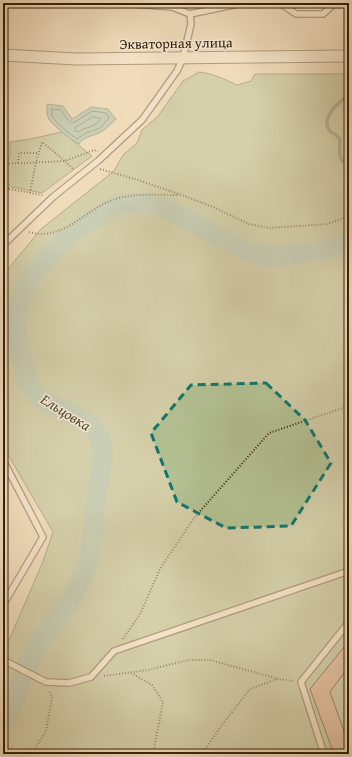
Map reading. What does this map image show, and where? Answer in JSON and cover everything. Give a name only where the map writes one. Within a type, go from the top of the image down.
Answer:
[{"type":"street","name":"Экваторная улица","points":[[3,55],[76,59],[349,56]]},
{"type":"lane","points":[[3,4],[20,3]]},
{"type":"lane","points":[[119,3],[172,7],[190,14],[243,3]]},
{"type":"lane","points":[[280,3],[296,14],[323,14],[335,3]]},
{"type":"lane","points":[[4,242],[53,197],[98,161],[142,120],[177,71],[183,58],[191,24],[190,14]]},
{"type":"lane","points":[[3,460],[43,537],[3,606]]},
{"type":"lane","points":[[4,661],[46,682],[69,683],[91,678],[114,651],[349,571]]},
{"type":"lane","points":[[324,754],[301,682],[349,622]]},
{"type":"path","points":[[30,193],[38,153],[42,142],[80,176]]},
{"type":"path","points":[[3,164],[65,161],[94,150],[107,152]]},
{"type":"path","points":[[18,163],[20,153],[38,153]]},
{"type":"path","points":[[95,168],[135,179],[182,195],[213,207],[249,224],[269,228],[327,224],[349,216]]},
{"type":"path","points":[[3,184],[10,189]]},
{"type":"path","points":[[3,190],[10,189],[53,197]]},
{"type":"path","points":[[29,232],[42,234],[58,231],[105,203],[115,199],[134,195],[182,195]]},
{"type":"path","points":[[114,651],[140,614],[160,569],[194,518],[269,433],[349,405]]},
{"type":"path","points":[[91,678],[148,670],[188,660],[210,660],[279,679],[301,682]]},
{"type":"path","points":[[130,672],[152,685],[163,702],[153,754]]},
{"type":"path","points":[[202,754],[219,729],[250,690],[279,679]]},
{"type":"path","points":[[32,754],[46,731],[52,697],[46,682]]},
{"type":"highlighted area","points":[[266,383],[305,420],[331,463],[291,526],[226,528],[177,502],[151,433],[191,385]]},
{"type":"green space","points":[[199,72],[214,75],[237,85],[251,81],[255,74],[349,74],[349,754],[3,754],[3,647],[9,640],[42,564],[53,532],[3,446],[3,275],[41,229],[114,171],[123,155],[137,143],[142,130],[158,116],[183,81]]},
{"type":"green space","points":[[62,132],[92,156],[42,193],[12,187],[3,181],[3,160],[10,158],[10,142]]},
{"type":"water","points":[[47,104],[63,106],[72,119],[91,107],[108,109],[116,119],[103,131],[87,138],[79,144],[53,124],[47,114]]},
{"type":"building","points":[[349,641],[349,666],[330,692],[349,745],[349,754],[334,754],[310,689]]},
{"type":"waterway","points":[[346,97],[331,112],[328,117],[327,126],[330,131],[340,139],[341,158],[349,165]]},
{"type":"waterway","points":[[349,182],[349,187]]},
{"type":"waterway","name":"Ельцовка","points":[[3,721],[15,698],[23,674],[42,638],[68,605],[79,585],[88,562],[93,536],[94,512],[103,457],[101,438],[91,425],[69,412],[45,402],[33,391],[26,376],[17,339],[18,308],[24,290],[34,272],[63,241],[90,221],[118,204],[150,202],[175,213],[246,251],[268,257],[326,250],[349,242]]}]
